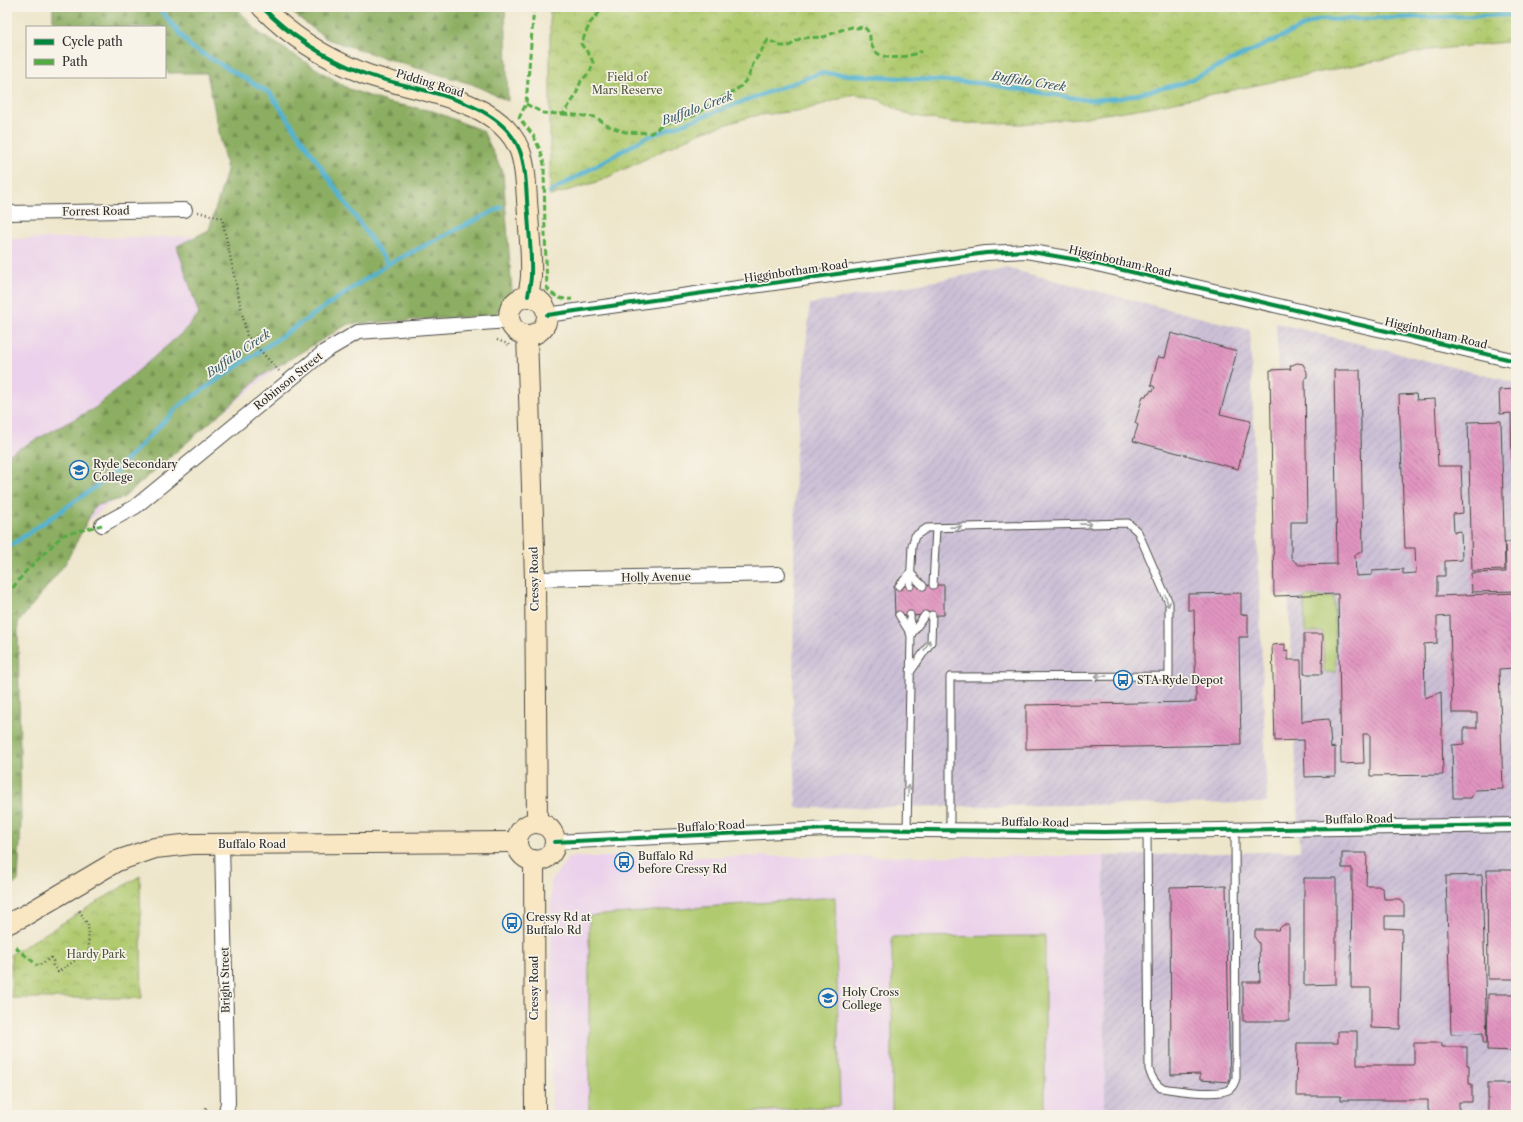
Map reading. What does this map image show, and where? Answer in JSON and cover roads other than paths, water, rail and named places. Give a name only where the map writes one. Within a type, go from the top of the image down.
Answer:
[{"type":"street","name":"Pidding Road","points":[[262,7],[299,40],[330,58],[364,73],[454,98],[484,112],[497,120],[512,137],[520,150],[522,159],[526,185],[531,275],[528,296]]},
{"type":"street","name":"Forrest Road","points":[[7,213],[185,210]]},
{"type":"street","name":"Higginbotham Road","points":[[547,315],[986,253],[1026,251],[1084,261],[1516,361]]},
{"type":"street","points":[[528,296],[534,297],[544,304],[547,315],[544,327],[539,331],[527,335],[518,332],[511,325],[508,314],[510,307],[515,301],[521,297],[528,296]]},
{"type":"street","name":"Robinson Street","points":[[102,525],[135,507],[324,352],[358,332],[509,321]]},
{"type":"street","name":"Cressy Road","points":[[527,335],[535,579],[537,823]]},
{"type":"street","name":"Holly Avenue","points":[[535,579],[778,574]]},
{"type":"street","points":[[537,823],[542,824],[551,831],[554,842],[550,853],[546,858],[540,860],[534,860],[524,856],[518,847],[517,842],[520,830],[525,826],[537,823]]},
{"type":"street","name":"Buffalo Road","points":[[554,842],[827,829],[1148,832],[1516,826]]},
{"type":"street","name":"Buffalo Road","points":[[7,924],[24,916],[118,861],[155,848],[192,844],[517,842]]},
{"type":"street","name":"Bright Street","points":[[222,844],[228,1103],[225,1115]]},
{"type":"street","name":"Cressy Road","points":[[534,860],[535,1115]]},
{"type":"lane","points":[[910,586],[912,546],[915,536],[928,528],[1128,523],[1138,532],[1169,603],[1169,676],[950,677],[950,830]]},
{"type":"lane","points":[[933,585],[936,528]]},
{"type":"lane","points":[[910,573],[923,586]]},
{"type":"lane","points":[[899,586],[910,573]]},
{"type":"lane","points":[[899,615],[911,635]]},
{"type":"lane","points":[[908,830],[910,615]]},
{"type":"lane","points":[[910,672],[931,642],[928,615],[911,635]]},
{"type":"lane","points":[[1148,832],[1149,1068],[1151,1076],[1155,1083],[1161,1088],[1215,1093],[1230,1089],[1236,1078],[1235,830]]},
{"type":"waterway","points":[[158,7],[191,47],[270,93],[388,264]]},
{"type":"waterway","name":"Buffalo Creek","points":[[550,192],[645,138],[820,73],[979,83],[1087,100],[1122,98],[1184,83],[1317,20],[1516,15]]},
{"type":"waterway","name":"Buffalo Creek","points":[[7,548],[110,477],[179,406],[388,264],[502,207]]},
{"type":"place","name":"Ryde Secondary College","points":[[79,470]]},
{"type":"place","name":"STA Ryde Depot","points":[[1123,680]]},
{"type":"place","name":"Buffalo Rd before Cressy Rd","points":[[624,862]]},
{"type":"place","name":"Cressy Rd at Buffalo Rd","points":[[512,923]]},
{"type":"place","name":"Holy Cross College","points":[[828,998]]},
{"type":"park label","name":"Field of Mars Reserve","points":[[627,83]]},
{"type":"park label","name":"Hardy Park","points":[[96,954]]}]
